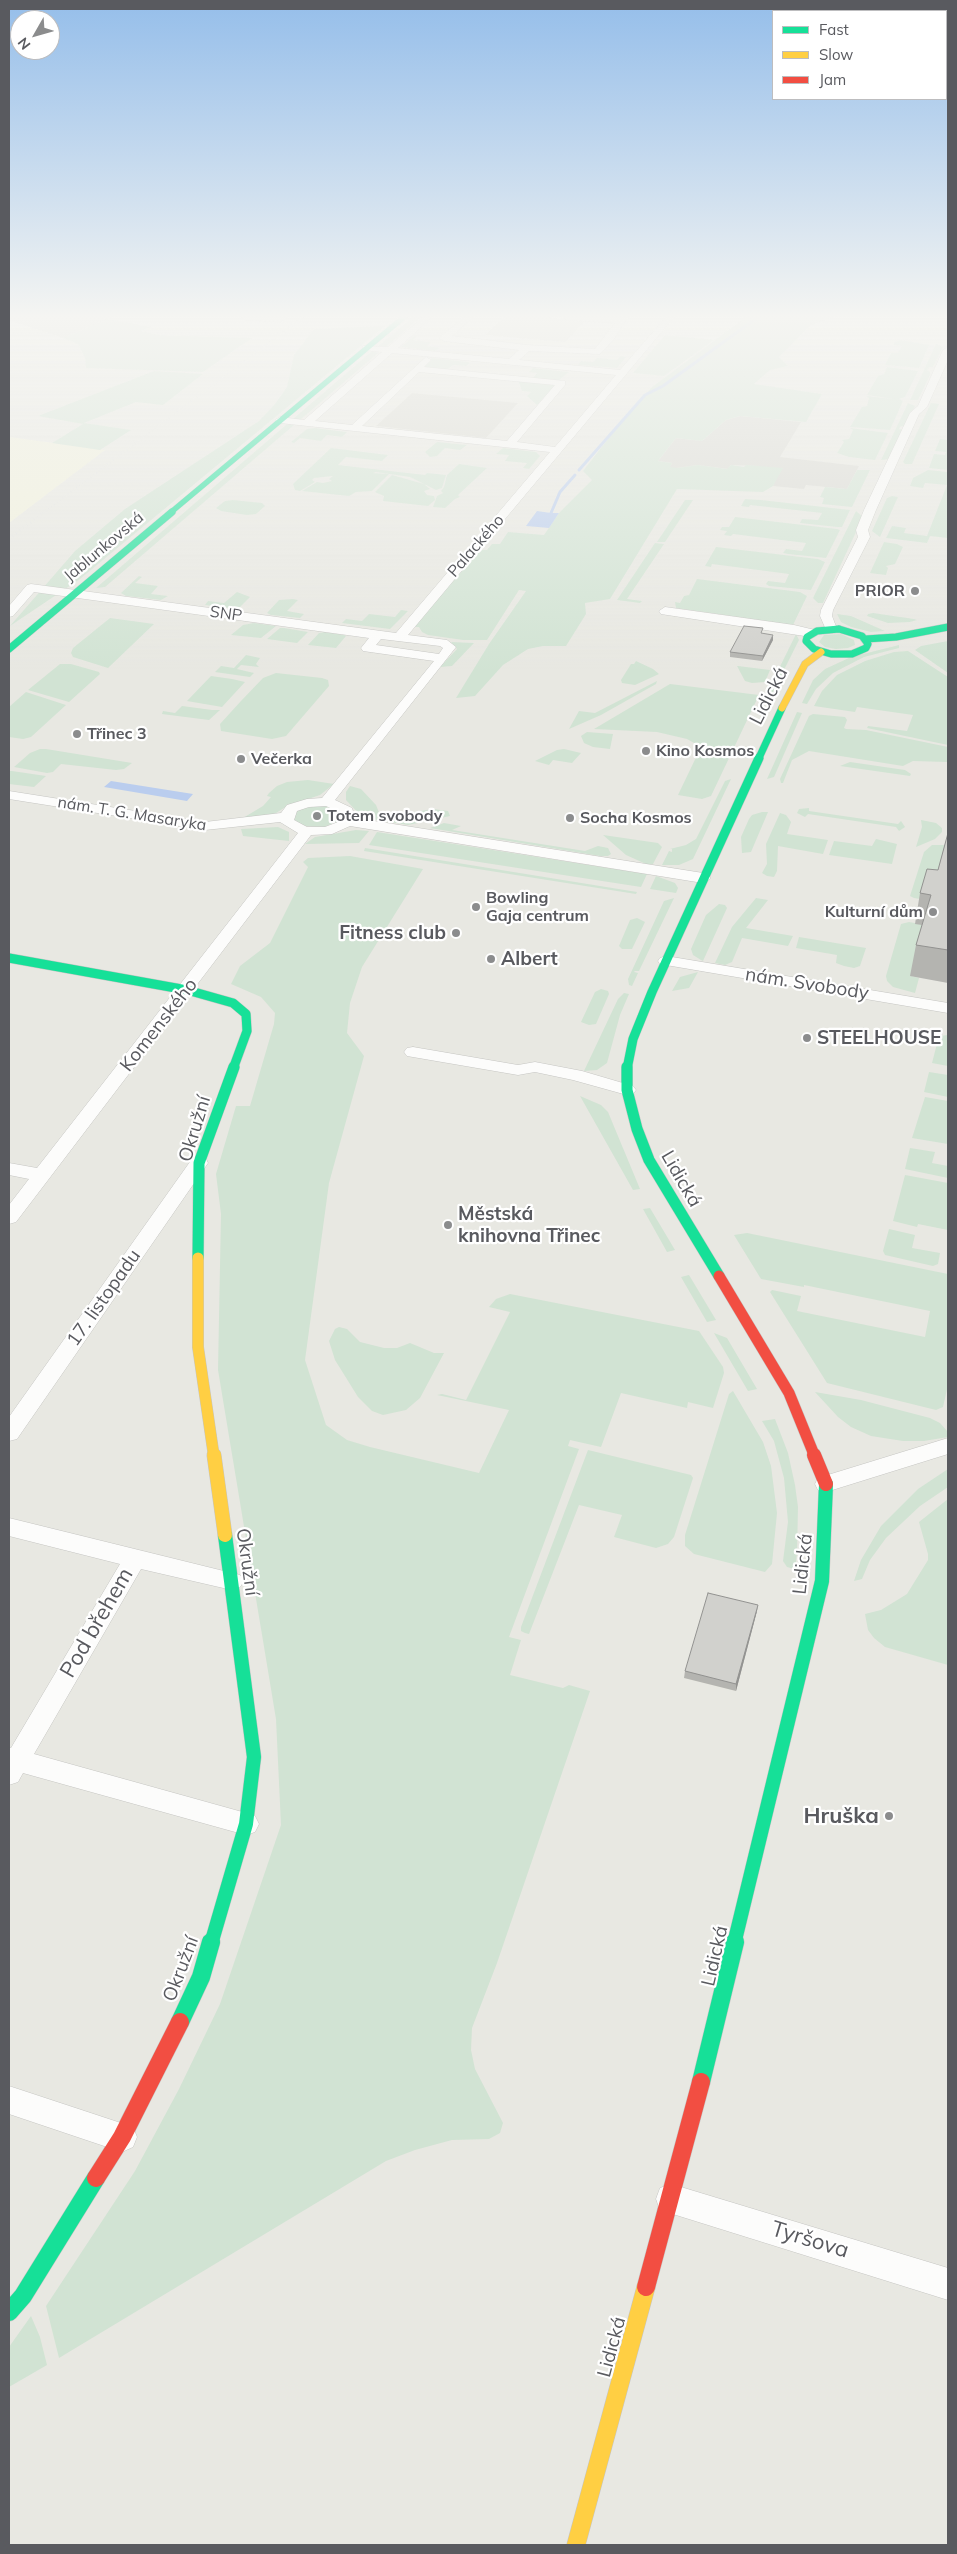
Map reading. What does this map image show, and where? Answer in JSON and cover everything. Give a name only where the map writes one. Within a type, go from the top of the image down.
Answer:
[{"type":"street","name":"Jablunkovská","points":[[9,649],[261,436]]},
{"type":"street","points":[[429,436],[558,450]]},
{"type":"street","points":[[509,445],[517,436]]},
{"type":"street","name":"Palackého","points":[[399,638],[569,436]]},
{"type":"street","points":[[831,629],[826,616],[827,610],[864,537],[862,530],[904,436]]},
{"type":"street","name":"SNP","points":[[9,614],[31,588],[443,643],[450,648],[443,658]]},
{"type":"street","points":[[665,611],[794,629],[811,634],[831,629],[848,631],[866,639],[896,637],[948,627]]},
{"type":"street","points":[[811,634],[807,637],[808,645],[821,652],[842,654],[860,651],[868,644],[866,639]]},
{"type":"street","points":[[378,635],[367,648],[443,658]]},
{"type":"street","name":"Lidická","points":[[576,2545],[707,2062],[822,1581],[826,1484],[789,1393],[649,1160],[637,1129],[627,1090],[627,1068],[633,1039],[666,961],[796,678],[805,664],[821,652]]},
{"type":"street","points":[[326,802],[443,658]]},
{"type":"street","name":"nám. T. G. Masaryka","points":[[9,795],[205,826],[286,817]]},
{"type":"street","points":[[326,802],[342,807],[347,811],[347,820],[343,825],[327,831],[307,831],[292,826],[286,817],[288,812],[299,805],[326,802]]},
{"type":"street","points":[[347,820],[703,878]]},
{"type":"street","name":"Komenského","points":[[9,1218],[187,990],[295,844],[307,831]]},
{"type":"street","name":"Okružní","points":[[9,958],[187,990],[233,1003],[246,1014],[247,1031],[199,1163],[198,1347],[232,1582],[254,1757],[246,1824],[200,1977],[163,2058],[122,2137],[23,2296],[9,2312]]},
{"type":"street","name":"nám. Svobody","points":[[666,961],[948,1008]]},
{"type":"street","points":[[413,1052],[518,1070],[530,1077],[570,1088],[627,1090]]},
{"type":"street","name":"17. listopadu","points":[[9,1433],[199,1163]]},
{"type":"street","points":[[9,1168],[42,1175]]},
{"type":"street","points":[[826,1484],[948,1446]]},
{"type":"street","points":[[9,1527],[135,1558]]},
{"type":"street","name":"Pod břehem","points":[[12,1764],[135,1558],[232,1582]]},
{"type":"street","points":[[12,1764],[246,1824]]},
{"type":"street","points":[[9,2100],[122,2137]]},
{"type":"street","name":"Tyršova","points":[[671,2199],[948,2284]]},
{"type":"shaded area","points":[[63,436],[121,436],[100,450],[52,443]]},
{"type":"shaded area","points":[[236,436],[252,436],[80,579],[10,626],[75,551],[125,509]]},
{"type":"shaded area","points":[[273,436],[281,436],[105,587],[96,588]]},
{"type":"shaded area","points":[[298,436],[326,436],[321,441],[300,438],[294,443],[291,442]]},
{"type":"shaded area","points":[[469,436],[488,436],[486,438]]},
{"type":"shaded area","points":[[610,436],[708,436],[702,441],[676,438],[658,461],[672,463],[670,467],[698,465],[727,469],[731,465],[744,467],[746,465],[783,468],[773,486],[763,492],[677,489],[610,599],[585,603],[586,614],[566,646],[543,646],[528,649],[503,665],[475,696],[456,698],[489,644],[526,591],[519,590],[487,640],[463,640],[428,635],[422,632],[419,627],[415,627],[479,550],[487,550],[492,544],[500,544],[508,532],[544,535],[559,513],[592,480],[583,471]]},
{"type":"shaded area","points":[[708,436],[792,436],[780,457],[859,466],[847,489],[806,485],[804,489],[773,486],[775,481],[759,466],[731,465],[728,469],[698,465],[669,468],[672,463],[658,461],[676,438],[702,441]]},
{"type":"shaded area","points":[[850,436],[886,436],[875,460],[849,457],[837,453],[844,442],[842,440],[849,439]]},
{"type":"shaded area","points":[[892,436],[901,436],[889,459],[881,460]]},
{"type":"shaded area","points":[[915,436],[925,436],[912,464],[905,464],[903,462]]},
{"type":"shaded area","points":[[9,437],[105,450],[9,523]]},
{"type":"shaded area","points":[[940,439],[948,440],[948,470],[929,468],[934,454],[945,455],[946,452],[935,451]]},
{"type":"shaded area","points":[[437,442],[467,445],[460,450],[445,448],[437,456],[430,457],[425,452]]},
{"type":"shaded area","points":[[331,448],[388,455],[382,461],[346,457],[338,465],[425,475],[427,473],[446,475],[442,488],[436,490],[410,477],[376,472],[373,473],[389,474],[372,491],[356,492],[349,496],[302,491],[317,482],[332,481],[329,479],[333,476],[314,478],[312,480],[315,482],[300,491],[295,490],[293,484]]},
{"type":"shaded area","points":[[503,448],[536,452],[540,456],[529,469],[523,468],[527,463],[505,461],[509,455],[496,454]]},
{"type":"shaded area","points":[[459,464],[487,468],[458,495],[460,497],[445,508],[433,507],[437,496],[443,493],[441,491],[447,475]]},
{"type":"shaded area","points":[[857,470],[870,470],[852,507],[822,504],[824,498],[820,497],[825,487],[847,489]]},
{"type":"shaded area","points":[[928,470],[948,472],[948,538],[930,536],[927,543],[886,538],[892,526],[906,528],[904,533],[927,536],[947,485],[925,483],[923,488],[910,486],[913,478]]},
{"type":"shaded area","points":[[392,475],[424,484],[430,489],[424,491],[427,495],[434,496],[435,500],[428,506],[383,501],[384,496],[375,492]]},
{"type":"shaded area","points":[[892,496],[898,497],[880,537],[872,531],[887,498]]},
{"type":"shaded area","points":[[745,499],[850,510],[842,527],[837,527],[800,523],[802,519],[818,520],[822,513],[750,505],[749,507],[741,506]]},
{"type":"shaded area","points":[[685,500],[693,500],[665,542],[657,542]]},
{"type":"shaded area","points":[[225,501],[262,503],[265,506],[256,514],[247,515],[221,511],[216,508]]},
{"type":"shaded area","points":[[856,511],[863,517],[823,603],[818,603],[813,598]]},
{"type":"shaded area","points":[[735,517],[840,530],[826,558],[788,554],[783,553],[786,549],[802,551],[806,543],[733,534],[731,536],[724,535],[727,531],[720,530],[722,527],[729,527]]},
{"type":"shaded area","points":[[884,542],[903,547],[895,564],[886,566],[888,568],[886,575],[870,573]]},
{"type":"shaded area","points":[[655,543],[664,544],[627,599],[642,601],[640,603],[617,600]]},
{"type":"shaded area","points":[[716,547],[818,559],[825,562],[811,590],[769,586],[766,584],[768,581],[785,583],[789,574],[712,564],[711,567],[705,566]]},
{"type":"shaded area","points":[[139,576],[142,577],[135,583],[158,586],[151,594],[168,596],[161,600],[126,596],[121,593]]},
{"type":"shaded area","points":[[697,579],[800,592],[807,596],[793,625],[676,608],[675,602],[680,603],[684,596],[689,595]]},
{"type":"shaded area","points":[[237,592],[250,597],[238,609],[205,605],[208,601],[224,603]]},
{"type":"shaded area","points":[[279,600],[298,600],[287,611],[304,614],[300,618],[267,613]]},
{"type":"shaded area","points":[[401,610],[408,611],[390,629],[342,623],[346,619],[362,621],[369,614],[395,617]]},
{"type":"shaded area","points":[[873,613],[917,620],[888,623],[867,616]]},
{"type":"shaded area","points":[[837,614],[851,616],[885,631],[871,632],[851,627],[841,622]]},
{"type":"shaded area","points":[[110,618],[154,624],[108,668],[73,657],[71,653],[73,648]]},
{"type":"shaded area","points":[[254,623],[276,626],[261,638],[231,635],[243,625]]},
{"type":"shaded area","points":[[280,628],[308,632],[297,643],[267,639]]},
{"type":"shaded area","points":[[325,632],[346,636],[336,648],[308,645],[319,633]]},
{"type":"shaded area","points":[[796,634],[799,640],[771,696],[766,695]]},
{"type":"shaded area","points":[[841,634],[854,640],[855,645],[836,649],[825,647],[819,642],[824,635]]},
{"type":"shaded area","points":[[948,641],[948,673],[915,650],[921,646]]},
{"type":"shaded area","points":[[451,642],[474,643],[452,666],[440,667],[457,649]]},
{"type":"shaded area","points":[[899,645],[899,648],[864,657],[833,673],[816,689],[807,704],[802,703],[813,680],[825,669],[851,657]]},
{"type":"shaded area","points":[[908,651],[948,677],[948,745],[867,728],[868,726],[907,731],[913,715],[857,707],[855,712],[814,706],[822,691],[837,675],[865,661],[894,652]]},
{"type":"shaded area","points":[[246,655],[260,658],[256,664],[259,667],[241,665],[237,669],[254,673],[250,677],[215,672],[221,666],[234,668]]},
{"type":"shaded area","points":[[636,661],[659,674],[635,685],[622,683],[621,680],[631,664],[634,664]]},
{"type":"shaded area","points":[[60,664],[71,664],[99,672],[100,674],[69,702],[28,690]]},
{"type":"shaded area","points":[[737,666],[770,670],[765,682],[752,683],[745,681]]},
{"type":"shaded area","points":[[276,673],[322,678],[328,680],[329,686],[286,736],[272,739],[221,731],[220,724],[241,701],[263,678]]},
{"type":"shaded area","points":[[211,676],[245,682],[222,707],[187,701]]},
{"type":"shaded area","points":[[657,681],[656,684],[601,715],[569,729],[579,711],[595,713]]},
{"type":"shaded area","points":[[670,684],[759,695],[711,796],[702,799],[678,795],[701,747],[687,739],[657,732],[594,729]]},
{"type":"shaded area","points":[[26,692],[66,705],[31,737],[23,739],[9,737],[9,707]]},
{"type":"shaded area","points":[[182,706],[220,710],[209,720],[162,714],[163,711],[175,713]]},
{"type":"shaded area","points":[[797,712],[802,713],[774,777],[767,779]]},
{"type":"shaded area","points":[[813,714],[845,717],[847,720],[844,728],[846,729],[866,730],[948,747],[947,762],[913,761],[903,766],[809,751],[792,760],[783,783],[781,783],[780,779],[809,716]]},
{"type":"shaded area","points":[[587,732],[613,734],[610,749],[593,747],[584,743],[581,736]]},
{"type":"shaded area","points":[[40,749],[132,763],[124,769],[116,770],[61,764],[53,772],[47,773],[14,767],[30,753]]},
{"type":"shaded area","points":[[564,749],[581,753],[572,763],[553,760],[549,765],[535,761],[557,750]]},
{"type":"shaded area","points":[[850,762],[905,770],[911,774],[910,776],[840,766]]},
{"type":"shaded area","points":[[10,771],[46,776],[34,787],[9,784]]},
{"type":"shaded area","points":[[731,779],[693,859],[679,865],[662,865],[669,851],[672,852],[672,849],[670,849],[686,845],[696,839],[725,781]]},
{"type":"shaded area","points":[[308,780],[334,784],[320,795],[287,806],[273,815],[243,818],[263,806],[271,797],[267,796],[269,793],[277,786],[287,782]]},
{"type":"shaded area","points":[[350,786],[361,789],[376,805],[380,815],[377,820],[360,815],[346,800],[346,792]]},
{"type":"shaded area","points":[[322,805],[340,812],[341,819],[325,827],[302,826],[294,820],[296,812],[300,809]]},
{"type":"shaded area","points":[[809,808],[809,811],[898,824],[901,821],[905,827],[899,831],[896,827],[808,814],[805,817],[797,813],[799,809]]},
{"type":"shaded area","points":[[433,809],[448,811],[450,816],[408,825],[385,821],[396,815]]},
{"type":"shaded area","points":[[768,812],[751,852],[742,853],[741,837],[749,819],[752,815]]},
{"type":"shaded area","points":[[780,813],[786,815],[791,822],[787,834],[828,840],[823,854],[778,846],[777,871],[774,877],[767,876],[762,873],[767,864],[766,844]]},
{"type":"shaded area","points":[[921,820],[936,823],[942,828],[942,832],[935,839],[916,847],[922,827]]},
{"type":"shaded area","points":[[444,823],[461,826],[452,830],[585,851],[598,846],[608,848],[611,854],[600,856],[430,828]]},
{"type":"shaded area","points":[[278,827],[289,832],[289,841],[243,836],[241,829]]},
{"type":"shaded area","points":[[356,830],[369,831],[359,843],[305,844],[315,837]]},
{"type":"shaded area","points":[[377,832],[647,874],[641,887],[369,845]]},
{"type":"shaded area","points":[[603,835],[658,843],[662,847],[653,864],[646,864],[626,855]]},
{"type":"shaded area","points":[[876,839],[897,844],[892,864],[829,855],[834,841],[872,846]]},
{"type":"shaded area","points":[[932,845],[948,845],[932,901],[910,896],[924,852]]},
{"type":"shaded area","points":[[365,848],[637,892],[636,894],[364,851]]},
{"type":"shaded area","points":[[350,856],[423,869],[362,967],[350,1003],[347,1033],[364,1056],[329,1183],[305,1360],[326,1425],[347,1440],[479,1473],[509,1410],[437,1395],[442,1394],[466,1400],[510,1312],[489,1307],[496,1299],[510,1294],[699,1331],[723,1367],[724,1373],[713,1408],[688,1402],[687,1408],[621,1393],[601,1447],[570,1440],[568,1446],[579,1449],[509,1637],[521,1640],[510,1675],[563,1688],[569,1685],[590,1691],[497,1963],[472,2028],[471,2050],[475,2069],[503,2123],[500,2133],[489,2139],[452,2140],[415,2150],[386,2161],[59,2358],[46,2306],[135,2171],[179,2089],[220,2004],[281,1825],[276,1719],[218,1370],[221,1214],[216,1174],[236,1106],[250,1106],[274,1024],[275,1013],[261,997],[231,984],[240,966],[270,943],[308,867],[303,862],[308,858]]},
{"type":"shaded area","points":[[656,876],[675,883],[678,888],[676,893],[650,889]]},
{"type":"shaded area","points":[[674,898],[639,971],[634,972],[638,973],[632,986],[629,985],[628,979],[664,901]]},
{"type":"shaded area","points":[[756,898],[768,900],[746,928],[793,936],[788,946],[742,938],[732,962],[725,965],[715,963],[732,927]]},
{"type":"shaded area","points":[[719,904],[725,905],[727,908],[703,961],[693,955],[691,949],[706,915]]},
{"type":"shaded area","points":[[637,918],[645,922],[632,949],[622,949],[619,946],[630,920]]},
{"type":"shaded area","points":[[909,922],[925,925],[911,976],[919,978],[915,993],[893,987],[887,981],[886,976],[901,924]]},
{"type":"shaded area","points":[[799,937],[866,948],[860,966],[854,968],[836,963],[837,955],[796,948]]},
{"type":"shaded area","points":[[698,972],[689,988],[672,991],[680,977]]},
{"type":"shaded area","points":[[601,989],[608,991],[609,994],[596,1024],[589,1025],[581,1022],[595,992]]},
{"type":"shaded area","points":[[624,993],[629,994],[620,1015],[607,1063],[597,1070],[584,1071],[618,999]]},
{"type":"shaded area","points":[[948,1035],[948,1066],[932,1063],[939,1036]]},
{"type":"shaded area","points":[[929,1072],[948,1075],[948,1097],[924,1092]]},
{"type":"shaded area","points":[[580,1096],[601,1105],[608,1112],[640,1189],[633,1190]]},
{"type":"shaded area","points":[[925,1097],[948,1101],[948,1144],[912,1138]]},
{"type":"shaded area","points":[[910,1148],[935,1152],[932,1163],[948,1166],[948,1178],[905,1169]]},
{"type":"shaded area","points":[[905,1175],[948,1183],[948,1230],[918,1224],[917,1227],[893,1221]]},
{"type":"shaded area","points":[[650,1208],[675,1250],[667,1252],[643,1209]]},
{"type":"shaded area","points":[[889,1229],[915,1235],[912,1248],[940,1253],[938,1264],[933,1266],[885,1255],[883,1251]]},
{"type":"shaded area","points":[[747,1233],[948,1274],[948,1385],[943,1407],[936,1410],[827,1383],[770,1292],[772,1290],[801,1296],[797,1311],[925,1337],[930,1311],[804,1285],[804,1287],[761,1279],[734,1235]]},
{"type":"shaded area","points":[[689,1275],[716,1320],[707,1322],[681,1277]]},
{"type":"shaded area","points":[[339,1327],[347,1329],[360,1342],[384,1348],[397,1348],[410,1343],[434,1353],[444,1353],[420,1398],[406,1410],[383,1415],[372,1411],[358,1397],[335,1360],[329,1341],[335,1329]]},
{"type":"shaded area","points":[[714,1333],[727,1338],[757,1389],[748,1391]]},
{"type":"shaded area","points":[[733,1391],[763,1442],[771,1466],[777,1513],[772,1564],[765,1572],[694,1554],[685,1546],[685,1535],[729,1394]]},
{"type":"shaded area","points":[[815,1392],[861,1400],[930,1418],[940,1423],[948,1432],[948,1437],[924,1441],[903,1441],[871,1436],[851,1427],[838,1417]]},
{"type":"shaded area","points":[[775,1419],[788,1453],[798,1507],[795,1569],[787,1567],[783,1561],[788,1522],[784,1478],[774,1441],[762,1421]]},
{"type":"shaded area","points":[[588,1450],[691,1475],[693,1478],[674,1537],[668,1544],[656,1548],[614,1537],[622,1515],[579,1505],[529,1634],[525,1633],[521,1631],[521,1627]]},
{"type":"shaded area","points":[[948,1469],[948,1487],[920,1506],[886,1538],[870,1560],[862,1579],[854,1581],[861,1560],[881,1526],[918,1489]]},
{"type":"shaded area","points":[[948,1499],[948,1665],[885,1647],[868,1630],[865,1614],[881,1610],[907,1594],[928,1560],[919,1522]]},
{"type":"shaded area","points":[[31,2316],[40,2337],[47,2365],[9,2387],[9,2347]]},
{"type":"water","points":[[537,511],[559,513],[549,528],[526,526]]},
{"type":"water","points":[[111,781],[193,794],[187,801],[104,787]]},
{"type":"building","points":[[744,626],[763,628],[761,633],[773,635],[763,656],[730,652]]},
{"type":"building","points":[[948,833],[948,950],[916,945],[931,895],[920,893],[927,869],[938,870]]},
{"type":"building","points":[[708,1593],[758,1605],[736,1684],[685,1671]]},
{"type":"waterway","points":[[579,470],[609,436]]},
{"type":"waterway","points":[[551,513],[560,492],[575,475]]},
{"type":"railway","points":[[43,513],[145,436]]},
{"type":"railway","points":[[9,539],[44,512]]},
{"type":"traffic: fast","points":[[9,649],[262,436]]},
{"type":"traffic: fast","points":[[866,639],[896,637],[948,627]]},
{"type":"traffic: fast","points":[[839,629],[862,636],[868,644],[866,648],[852,654],[831,654],[814,649],[806,641],[807,637],[817,631],[839,629]]},
{"type":"traffic: fast","points":[[719,1276],[649,1160],[637,1129],[627,1090],[627,1068],[633,1039],[652,992],[782,708]]},
{"type":"traffic: fast","points":[[9,958],[187,990],[233,1003],[246,1014],[247,1031],[199,1163],[198,1258]]},
{"type":"traffic: fast","points":[[701,2082],[822,1581],[826,1484]]},
{"type":"traffic: fast","points":[[180,2022],[201,1977],[246,1824],[254,1757],[225,1535]]},
{"type":"traffic: fast","points":[[9,2312],[23,2296],[96,2178]]},
{"type":"traffic: slow","points":[[782,708],[805,664],[821,652]]},
{"type":"traffic: slow","points":[[198,1258],[198,1347],[225,1535]]},
{"type":"traffic: slow","points":[[576,2545],[646,2287]]},
{"type":"traffic: jam","points":[[719,1276],[789,1393],[826,1484]]},
{"type":"traffic: jam","points":[[96,2178],[122,2137],[180,2022]]},
{"type":"traffic: jam","points":[[646,2287],[701,2082]]},
{"type":"place","name":"PRIOR","points":[[915,591]]},
{"type":"place","name":"Třinec 3","points":[[77,734]]},
{"type":"place","name":"Kino Kosmos","points":[[646,751]]},
{"type":"place","name":"Večerka","points":[[241,759]]},
{"type":"place","name":"Totem svobody","points":[[317,816]]},
{"type":"place","name":"Socha Kosmos","points":[[570,818]]},
{"type":"place","name":"Bowling Gaja centrum","points":[[476,907]]},
{"type":"place","name":"Kulturní dům","points":[[933,912]]},
{"type":"place","name":"Fitness club","points":[[456,933]]},
{"type":"place","name":"Albert","points":[[491,959]]},
{"type":"place","name":"STEELHOUSE","points":[[807,1038]]},
{"type":"place","name":"Městská knihovna Třinec","points":[[448,1225]]},
{"type":"place","name":"Hruška","points":[[889,1816]]}]
